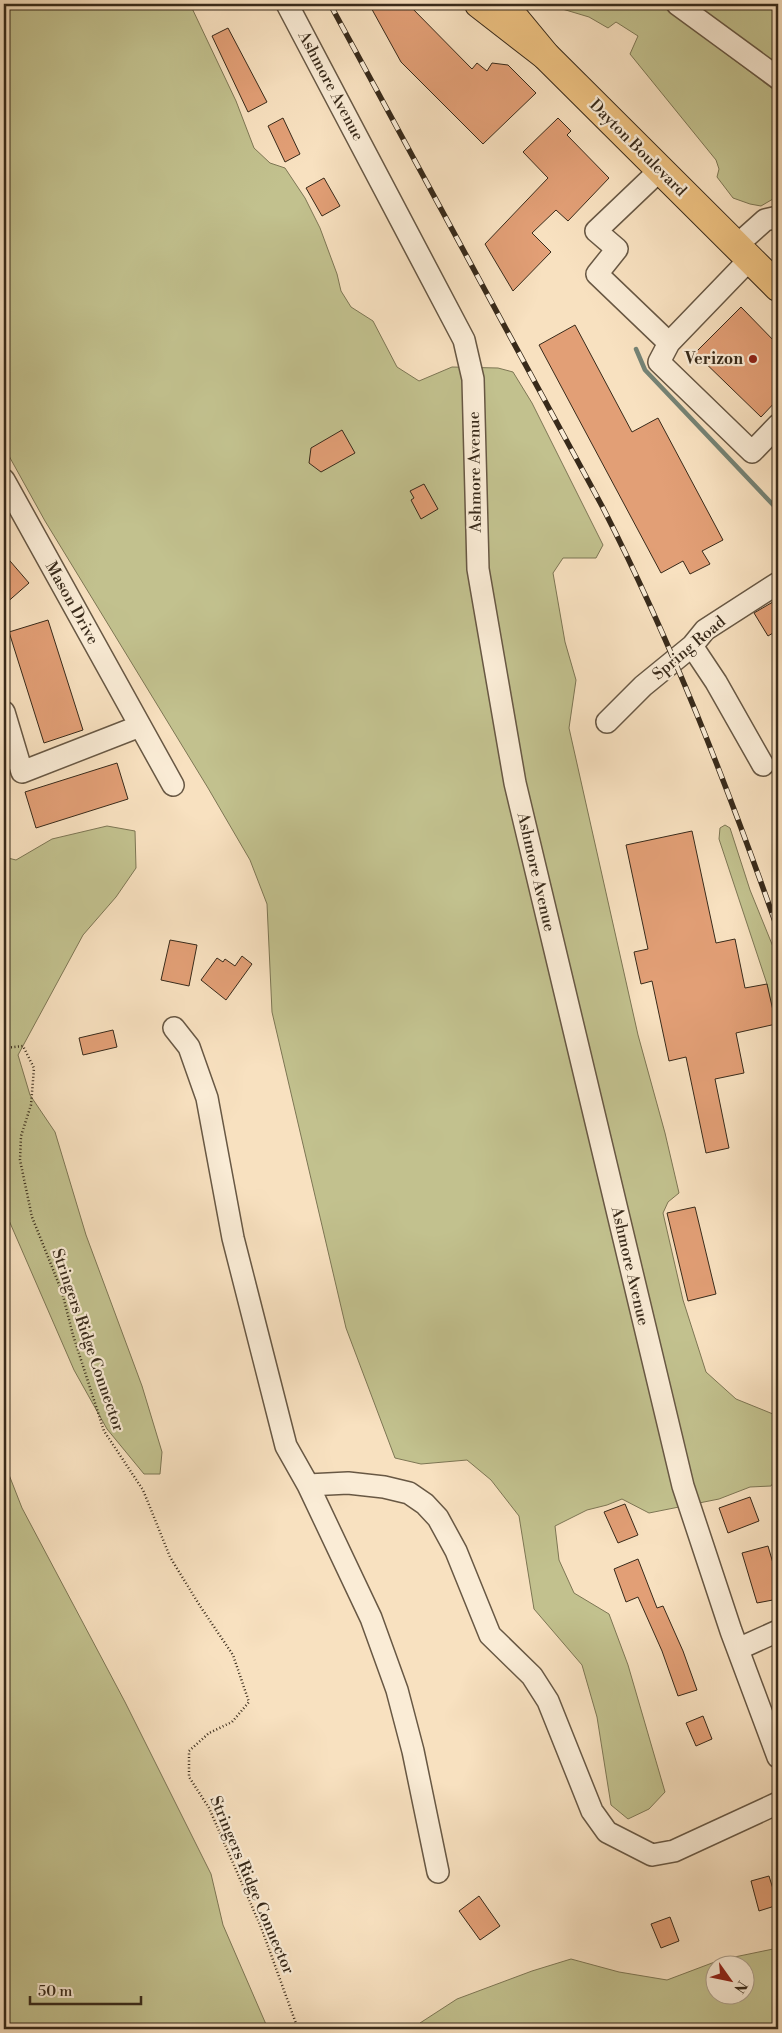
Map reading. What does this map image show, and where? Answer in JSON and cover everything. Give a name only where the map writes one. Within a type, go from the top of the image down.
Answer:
[{"type":"main road","points":[[479,4],[546,56]]},
{"type":"main road","name":"Dayton Boulevard","points":[[503,4],[546,56],[778,287]]},
{"type":"street","name":"Ashmore Avenue","points":[[287,4],[464,340],[473,379],[478,569],[515,782],[683,1486],[738,1649],[778,1757]]},
{"type":"street","points":[[677,4],[778,78]]},
{"type":"street","points":[[660,170],[596,230],[617,249],[597,274],[669,344]]},
{"type":"street","points":[[778,217],[765,220],[743,252],[669,344],[659,362],[752,452],[778,425]]},
{"type":"street","name":"Mason Drive","points":[[4,480],[173,785]]},
{"type":"street","name":"Spring Road","points":[[608,722],[643,686],[692,646],[705,630],[778,583]]},
{"type":"street","points":[[692,646],[716,682],[762,764]]},
{"type":"street","points":[[4,712],[22,772],[140,726]]},
{"type":"street","points":[[174,1028],[189,1047],[207,1098],[233,1238],[286,1446],[308,1485],[371,1618],[397,1690],[413,1751],[438,1872]]},
{"type":"street","points":[[308,1485],[348,1484],[384,1487],[408,1493],[425,1504],[438,1518],[456,1552],[490,1635],[532,1676],[548,1701],[592,1811],[607,1832],[652,1855],[674,1851],[778,1803]]},
{"type":"street","points":[[738,1649],[778,1631]]},
{"type":"path","name":"Stringers Ridge Connector","points":[[4,1048],[23,1046],[34,1068],[31,1105],[21,1136],[20,1160],[32,1217],[62,1292],[73,1335],[104,1432],[144,1490],[170,1557],[200,1606],[233,1654],[249,1702],[232,1722],[209,1733],[189,1751],[189,1777],[209,1808],[261,1927],[298,2029]]},
{"type":"shaded area","points":[[4,4],[190,4],[236,101],[254,148],[270,163],[285,168],[305,198],[320,228],[337,274],[341,291],[351,307],[373,321],[397,367],[419,381],[452,367],[498,368],[513,372],[532,403],[603,545],[596,558],[563,558],[553,573],[565,642],[576,680],[569,728],[638,1035],[665,1133],[679,1193],[668,1202],[663,1213],[683,1300],[706,1372],[736,1399],[773,1414],[778,1413],[778,1474],[771,1486],[750,1487],[719,1499],[649,1513],[622,1499],[587,1510],[555,1526],[559,1560],[574,1593],[609,1614],[628,1665],[665,1792],[649,1809],[628,1819],[611,1805],[597,1717],[582,1665],[534,1609],[519,1516],[491,1480],[467,1460],[421,1464],[395,1458],[346,1328],[272,1012],[267,904],[250,860],[45,521],[4,447]]},
{"type":"shaded area","points":[[553,4],[660,4],[778,93],[778,196],[761,206],[733,198],[717,177],[719,169],[716,160],[630,54],[638,36],[616,22],[608,28],[589,17],[559,8]]},
{"type":"shaded area","points":[[690,4],[778,4],[778,70]]},
{"type":"shaded area","points":[[725,825],[730,828],[750,890],[778,959],[778,1041],[767,984],[719,839],[720,828]]},
{"type":"shaded area","points":[[107,826],[135,831],[136,868],[116,897],[83,935],[18,1055],[30,1095],[55,1132],[86,1235],[142,1386],[162,1452],[160,1474],[144,1474],[107,1429],[74,1370],[4,1209],[4,857],[16,860],[52,839]]},
{"type":"shaded area","points":[[4,1462],[22,1508],[125,1702],[211,1874],[223,1925],[268,2029],[4,2029]]},
{"type":"shaded area","points":[[778,1948],[778,2029],[416,2029],[420,2023],[457,1999],[532,1971],[571,1959],[619,1972],[667,1980],[704,1966],[704,2006],[754,2006],[754,1956],[739,1956]]},
{"type":"building","points":[[369,4],[408,4],[472,69],[477,63],[487,71],[492,63],[508,65],[536,93],[483,144],[401,62]]},
{"type":"building","points":[[228,28],[267,102],[248,112],[212,36]]},
{"type":"building","points":[[283,118],[300,154],[285,162],[268,126]]},
{"type":"building","points":[[558,118],[571,131],[567,135],[609,178],[568,221],[556,210],[532,233],[551,252],[513,291],[485,244],[548,178],[523,152]]},
{"type":"building","points":[[324,178],[340,206],[322,216],[306,188]]},
{"type":"building","name":"Verizon","points":[[741,307],[778,345],[778,399],[761,417],[695,353]]},
{"type":"building","points":[[575,325],[632,432],[658,418],[723,540],[702,551],[710,564],[690,574],[683,561],[661,573],[539,345]]},
{"type":"building","points":[[342,430],[355,453],[321,472],[309,463],[311,448]]},
{"type":"building","points":[[424,484],[438,509],[421,519],[411,500],[414,498],[410,491]]},
{"type":"building","points":[[4,554],[29,583],[4,605]]},
{"type":"building","points":[[778,599],[778,630],[768,636],[754,613]]},
{"type":"building","points":[[48,620],[83,730],[44,743],[9,632]]},
{"type":"building","points":[[117,763],[128,799],[36,828],[25,792]]},
{"type":"building","points":[[692,831],[716,943],[735,939],[745,988],[767,984],[776,1024],[736,1033],[744,1073],[715,1079],[729,1148],[706,1153],[686,1057],[669,1061],[652,981],[641,984],[634,952],[648,949],[626,845]]},
{"type":"building","points":[[170,940],[197,945],[189,986],[161,980]]},
{"type":"building","points":[[242,956],[252,964],[226,1000],[201,980],[217,958],[223,962],[225,959],[235,966]]},
{"type":"building","points":[[113,1030],[117,1047],[83,1055],[79,1038]]},
{"type":"building","points":[[695,1207],[716,1294],[688,1301],[667,1213]]},
{"type":"building","points":[[750,1497],[759,1521],[728,1533],[719,1508]]},
{"type":"building","points":[[625,1504],[638,1535],[618,1543],[604,1512]]},
{"type":"building","points":[[768,1546],[778,1577],[778,1599],[757,1603],[742,1553]]},
{"type":"building","points":[[638,1559],[657,1608],[663,1606],[683,1651],[697,1690],[678,1696],[662,1651],[638,1597],[626,1602],[614,1569]]},
{"type":"building","points":[[703,1716],[712,1739],[696,1746],[686,1723]]},
{"type":"building","points":[[769,1876],[778,1905],[759,1911],[751,1881]]},
{"type":"building","points":[[479,1896],[500,1926],[480,1940],[459,1911]]},
{"type":"building","points":[[670,1917],[679,1941],[661,1948],[651,1924]]},
{"type":"waterway","points":[[636,349],[645,370],[778,510]]},
{"type":"railway","points":[[330,4],[602,506],[628,558],[697,715],[739,822],[778,930]]},
{"type":"place","name":"Verizon","points":[[753,359]]}]
